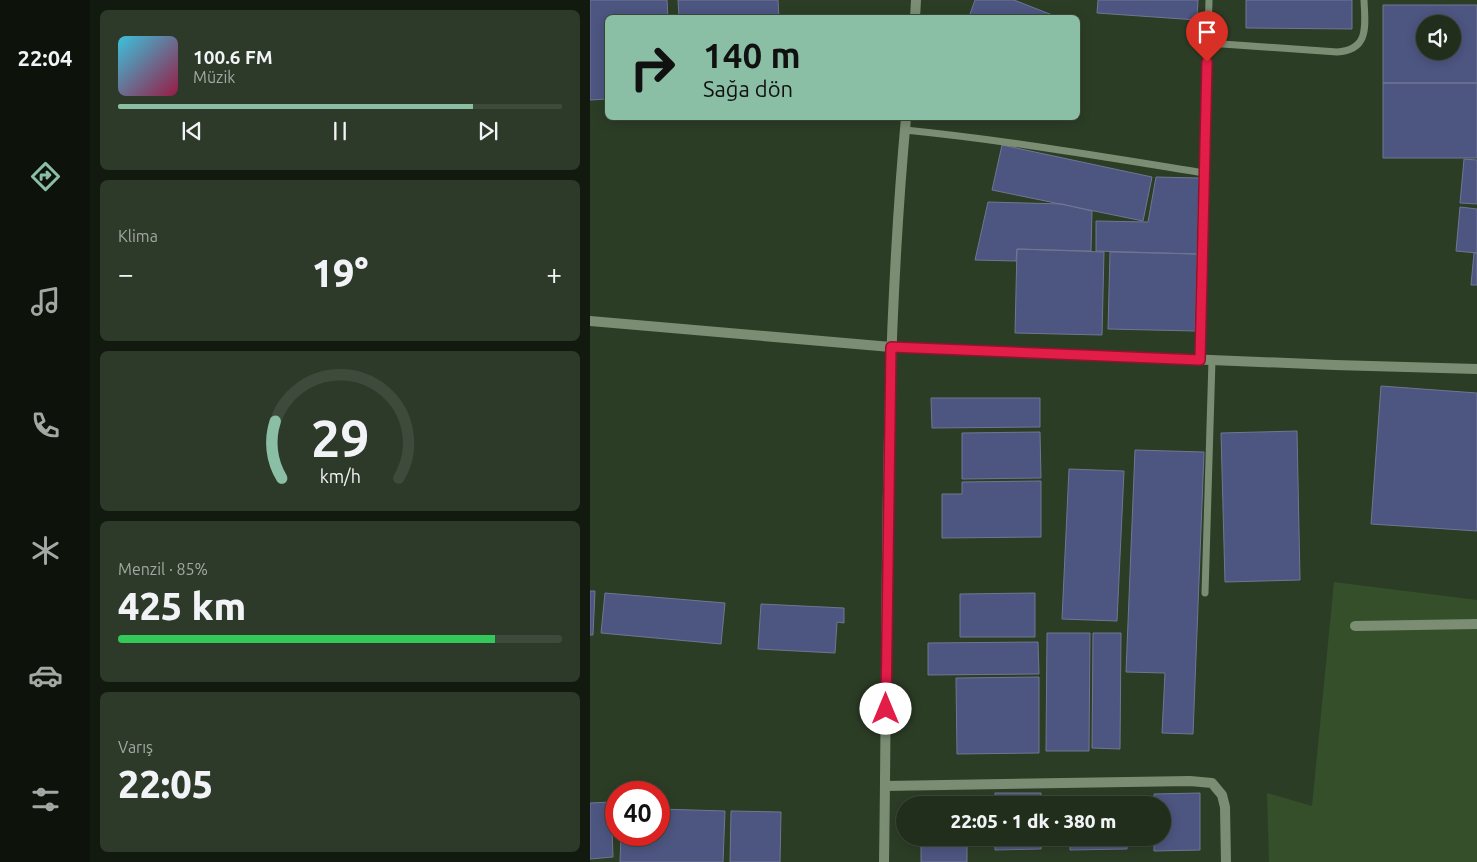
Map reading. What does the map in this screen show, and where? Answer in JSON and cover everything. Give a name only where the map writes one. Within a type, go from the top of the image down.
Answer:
[{"type":"street","points":[[915,15],[916,0]]},
{"type":"street","points":[[884,862],[891,347],[906,120]]},
{"type":"street","points":[[590,321],[891,347],[1477,369]]},
{"type":"street","points":[[1355,626],[1477,624]]},
{"type":"street","points":[[885,786],[1190,781],[1212,783],[1222,795],[1225,807],[1226,862]]},
{"type":"lane","points":[[1200,360],[1209,0]]},
{"type":"lane","points":[[1208,43],[1345,52],[1358,44],[1364,34],[1364,0]]},
{"type":"lane","points":[[905,130],[1051,148],[1205,173]]},
{"type":"lane","points":[[1205,593],[1212,360]]},
{"type":"green space","points":[[1334,582],[1477,600],[1477,862],[1269,862],[1267,793],[1312,806]]},
{"type":"building","points":[[590,0],[667,0],[668,15],[605,15],[605,99],[590,100]]},
{"type":"building","points":[[678,0],[778,0],[779,15],[679,15]]},
{"type":"building","points":[[975,0],[1014,0],[1052,15],[972,15],[970,14]]},
{"type":"building","points":[[1098,0],[1198,0],[1197,20],[1097,13]]},
{"type":"building","points":[[1246,0],[1352,0],[1352,29],[1246,28]]},
{"type":"building","points":[[1383,5],[1477,5],[1477,83],[1383,83]]},
{"type":"building","points":[[1383,83],[1477,83],[1477,158],[1383,158]]},
{"type":"building","points":[[1002,145],[1152,177],[1143,221],[992,190]]},
{"type":"building","points":[[1464,159],[1477,160],[1477,204],[1460,203]]},
{"type":"building","points":[[1156,177],[1199,178],[1197,254],[1096,251],[1096,221],[1148,222]]},
{"type":"building","points":[[988,202],[1062,204],[1092,211],[1091,251],[1017,249],[1016,261],[975,260]]},
{"type":"building","points":[[1460,207],[1477,209],[1477,253],[1456,251]]},
{"type":"building","points":[[1017,249],[1104,252],[1102,335],[1015,333]]},
{"type":"building","points":[[1110,252],[1197,254],[1195,331],[1108,329]]},
{"type":"building","points":[[1474,253],[1477,253],[1477,285],[1471,285]]},
{"type":"building","points":[[1381,386],[1477,393],[1477,531],[1371,524]]},
{"type":"building","points":[[931,398],[1040,398],[1040,427],[932,428]]},
{"type":"building","points":[[1297,431],[1300,580],[1225,582],[1221,433]]},
{"type":"building","points":[[1040,432],[1041,478],[962,479],[962,433]]},
{"type":"building","points":[[1135,450],[1204,452],[1193,734],[1162,733],[1165,673],[1126,672]]},
{"type":"building","points":[[1069,469],[1124,471],[1117,621],[1062,619]]},
{"type":"building","points":[[1041,481],[1041,537],[942,538],[942,494],[962,494],[962,482]]},
{"type":"building","points":[[590,591],[595,591],[593,635],[590,635]]},
{"type":"building","points":[[605,593],[725,603],[721,644],[601,633]]},
{"type":"building","points":[[1035,593],[1035,637],[960,637],[960,594]]},
{"type":"building","points":[[761,604],[844,608],[844,623],[837,622],[835,653],[758,649]]},
{"type":"building","points":[[1047,633],[1090,633],[1089,751],[1046,751]]},
{"type":"building","points":[[1093,633],[1121,633],[1120,749],[1092,748]]},
{"type":"building","points":[[1038,642],[1039,674],[928,675],[928,643]]},
{"type":"building","points":[[1039,677],[1039,753],[957,754],[956,678]]},
{"type":"building","points":[[995,793],[1041,793],[1041,796],[995,796]]},
{"type":"building","points":[[1200,793],[1200,850],[1154,851],[1154,846],[1171,846],[1171,796],[1154,796],[1154,794]]},
{"type":"building","points":[[605,802],[605,846],[613,846],[613,857],[590,859],[590,803]]},
{"type":"building","points":[[670,809],[725,811],[723,862],[620,862],[621,846],[670,846]]},
{"type":"building","points":[[731,811],[781,812],[780,862],[730,862]]},
{"type":"building","points":[[921,846],[967,846],[967,862],[921,862]]},
{"type":"building","points":[[995,846],[1041,846],[1041,849],[995,850]]},
{"type":"building","points":[[1070,846],[1127,846],[1127,849],[1070,850]]},
{"type":"route","points":[[886,709],[891,347],[1200,360],[1207,62]]}]
